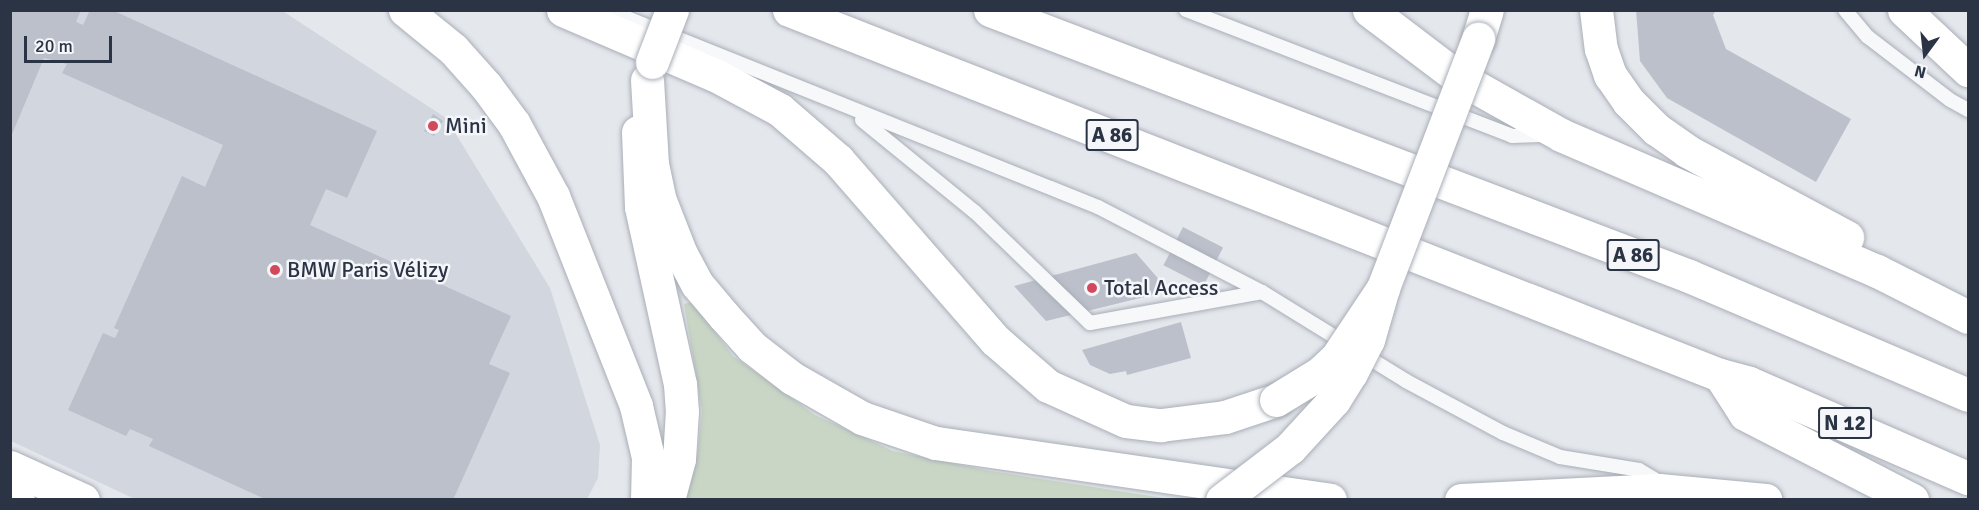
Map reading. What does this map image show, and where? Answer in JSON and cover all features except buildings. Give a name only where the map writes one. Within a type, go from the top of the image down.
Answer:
[{"type":"main road","points":[[405,10],[453,49],[486,86],[513,124],[553,196],[636,406],[648,457],[647,500]]},
{"type":"main road","points":[[563,10],[715,75],[780,110],[838,160],[995,340],[1048,386],[1126,421],[1161,425],[1225,417],[1276,400],[1320,373],[1337,357],[1383,288]]},
{"type":"main road","points":[[668,500],[679,459],[682,411],[638,177],[638,133],[650,71],[672,10]]},
{"type":"main road","name":"A 86","points":[[789,10],[1720,375]]},
{"type":"main road","name":"A 86","points":[[990,10],[1689,276],[1968,395]]},
{"type":"main road","points":[[1369,10],[1456,75],[1561,135],[1877,271],[1968,317]]},
{"type":"main road","points":[[1596,10],[1601,49],[1610,75],[1628,101],[1656,129],[1687,151],[1850,239],[1869,252],[1877,271]]},
{"type":"main road","points":[[1904,10],[1968,70]]},
{"type":"main road","points":[[1222,500],[1290,448],[1334,400],[1368,340],[1383,288],[1482,25]]},
{"type":"main road","points":[[650,71],[648,135],[659,198],[697,284],[752,347],[824,398],[862,418],[936,444],[1330,500]]},
{"type":"main road","points":[[1720,375],[1745,414],[1912,500]]},
{"type":"main road","name":"N 12","points":[[1720,375],[1760,387],[1968,478]]},
{"type":"main road","points":[[10,467],[82,500]]},
{"type":"main road","points":[[1461,500],[1673,491],[1766,500]]},
{"type":"main road","points":[[10,496],[18,500]]},
{"type":"lane","points":[[607,10],[851,111],[1098,207],[1262,292],[1406,381],[1503,433],[1560,457],[1639,470],[1673,491]]},
{"type":"lane","points":[[1185,10],[1512,136],[1561,135]]},
{"type":"lane","points":[[1845,10],[1868,37],[1950,100],[1968,110]]},
{"type":"lane","points":[[851,111],[975,212],[1090,323],[1262,292]]},
{"type":"shaded area","points":[[281,10],[446,118],[550,288],[600,445],[598,478],[587,499],[137,500],[11,441],[11,11]]},
{"type":"green space","points":[[692,302],[733,356],[815,415],[893,451],[990,471],[1164,498],[685,499],[698,452],[702,411],[684,304]]},
{"type":"place","name":"Mini","points":[[433,126]]},
{"type":"place","name":"BMW Paris Vélizy","points":[[275,270]]},
{"type":"place","name":"Total Access","points":[[1092,288]]}]
